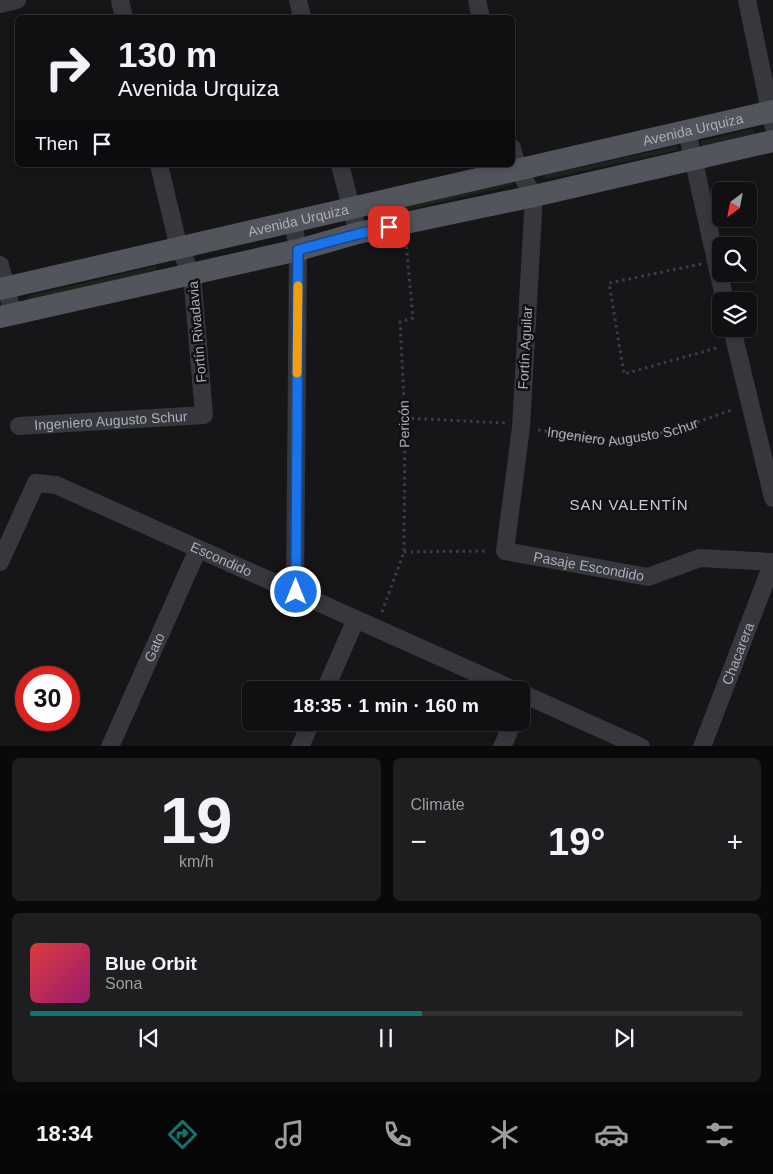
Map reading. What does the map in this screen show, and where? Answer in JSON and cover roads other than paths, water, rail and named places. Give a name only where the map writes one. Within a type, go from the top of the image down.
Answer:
[{"type":"main road","name":"Avenida Urquiza","points":[[3,288],[687,131],[772,116]]},
{"type":"main road","name":"Avenida Urquiza","points":[[6,315],[773,141]]},
{"type":"street","points":[[0,4],[17,0]]},
{"type":"street","points":[[120,0],[123,15]]},
{"type":"street","points":[[298,0],[301,15]]},
{"type":"street","points":[[477,0],[480,15]]},
{"type":"street","points":[[747,0],[772,116]]},
{"type":"street","points":[[687,131],[723,292]]},
{"type":"street","points":[[515,159],[518,170],[534,196]]},
{"type":"street","name":"Fortín Rivadavia","points":[[159,167],[179,248],[192,274],[204,415]]},
{"type":"street","points":[[341,167],[358,234]]},
{"type":"street","name":"Fortín Aguilar","points":[[505,551],[521,427],[534,196]]},
{"type":"street","points":[[293,222],[298,250],[296,592]]},
{"type":"street","points":[[0,265],[6,315]]},
{"type":"street","points":[[733,337],[749,404],[769,465],[773,498]]},
{"type":"street","name":"Ingeniero Augusto Schur","points":[[19,426],[204,415]]},
{"type":"street","name":"Escondido","points":[[0,562],[36,482],[56,485],[376,628],[489,681]]},
{"type":"street","name":"Gato","points":[[110,746],[198,549]]},
{"type":"street","name":"Pasaje Escondido","points":[[505,551],[648,577],[700,558],[773,562]]},
{"type":"street","name":"Chacarera","points":[[702,746],[773,562]]},
{"type":"street","points":[[329,681],[356,619]]},
{"type":"street","name":"Escondido","points":[[530,700],[641,746]]},
{"type":"street","points":[[300,746],[306,731]]},
{"type":"street","points":[[502,746],[509,731]]},
{"type":"district","name":"SAN VALENTÍN","points":[[629,504]]}]
